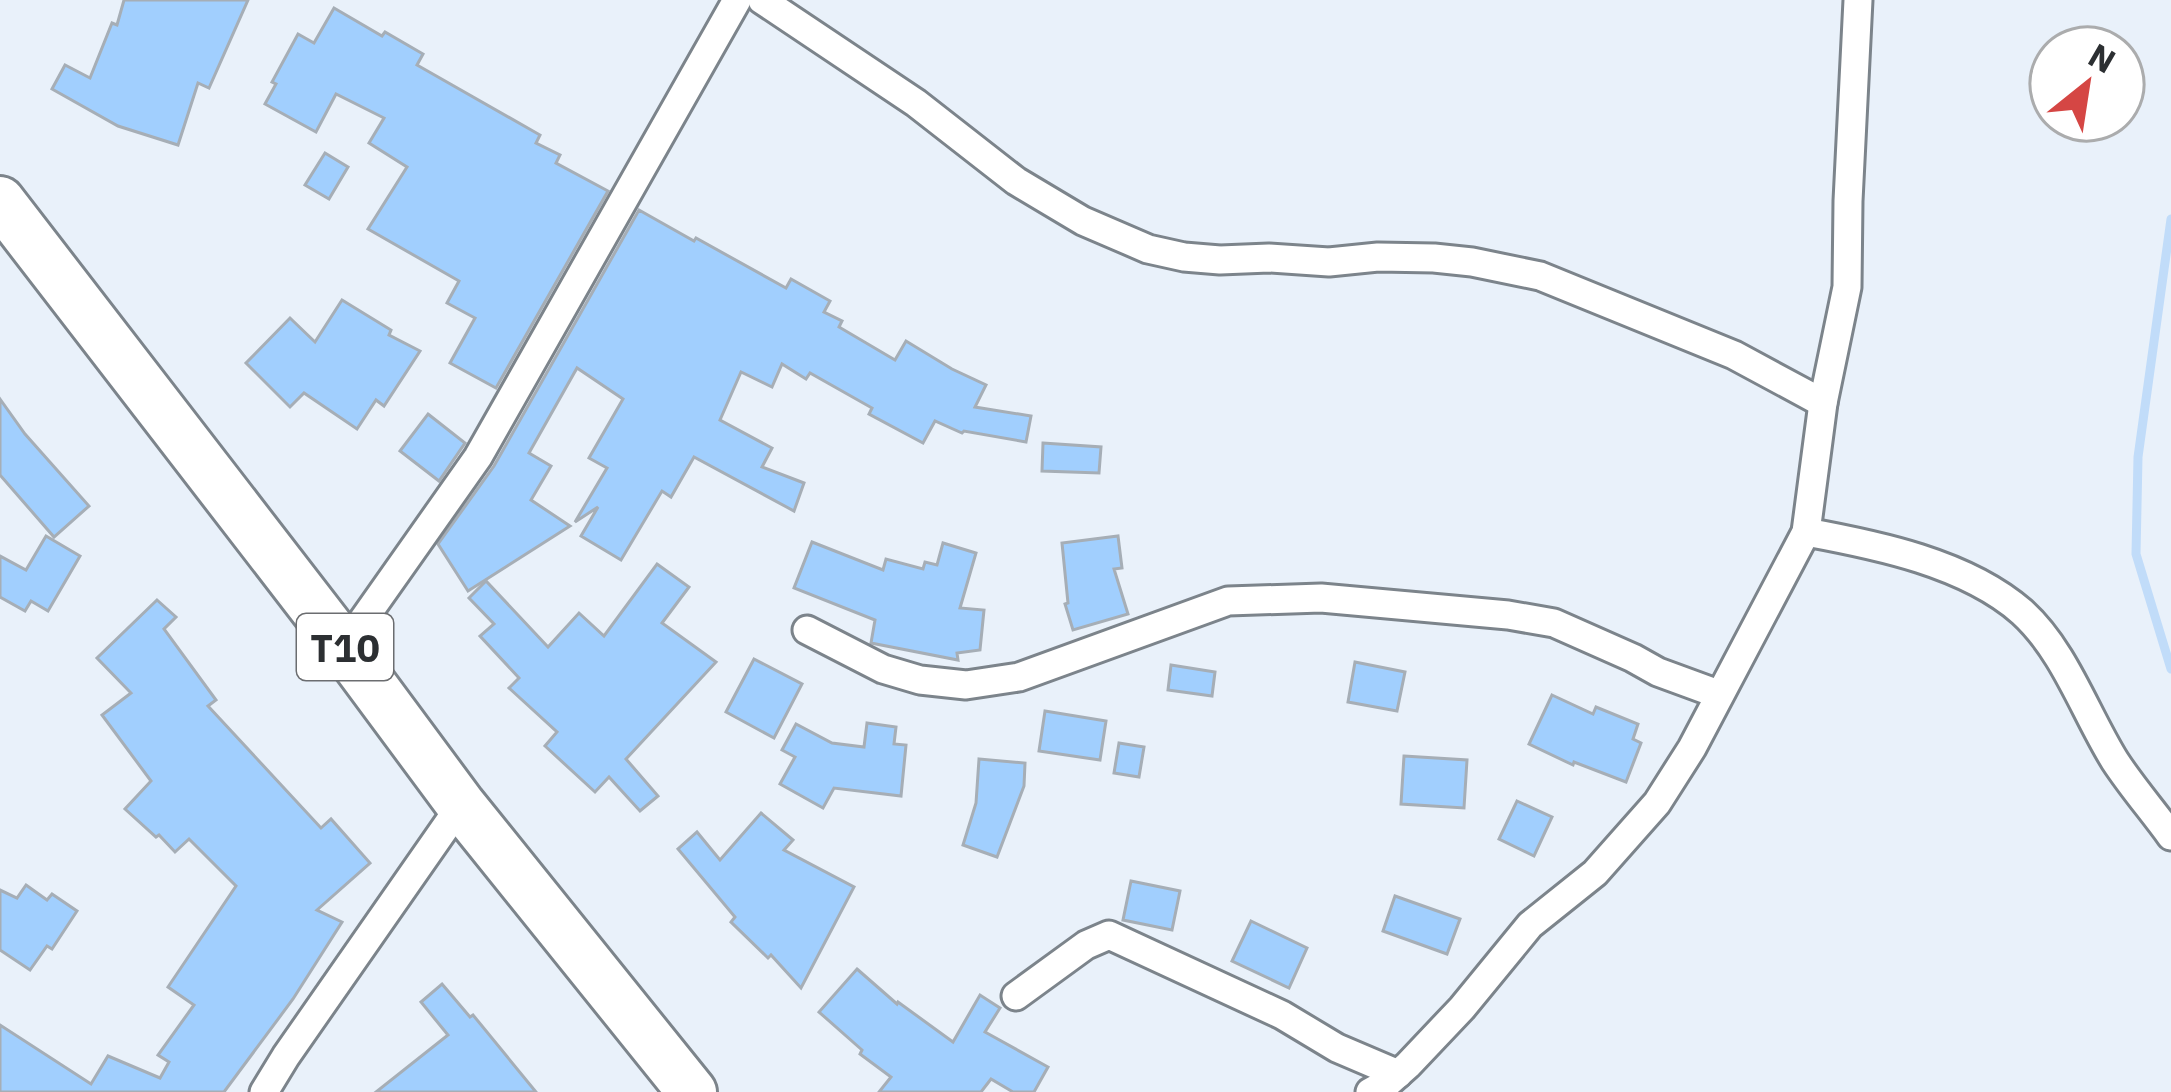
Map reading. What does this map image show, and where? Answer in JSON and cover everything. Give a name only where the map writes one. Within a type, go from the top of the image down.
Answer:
[{"type":"highway","name":"T10","points":[[0,201],[461,805],[692,1092]]},
{"type":"street","points":[[344,646],[478,457],[737,0]]},
{"type":"street","points":[[762,0],[916,103],[1016,181],[1083,221],[1148,249],[1220,260],[1434,258],[1540,276],[1734,355],[1823,403]]},
{"type":"street","points":[[1370,1092],[1398,1074],[1462,1008],[1530,926],[1595,873],[1657,803],[1692,748],[1806,532],[1823,403],[1847,286],[1858,0]]},
{"type":"street","points":[[1806,532],[1860,542],[1958,573],[2024,614],[2074,684],[2117,765],[2171,836]]},
{"type":"street","points":[[807,630],[883,669],[920,680],[966,685],[1019,676],[1228,601],[1321,598],[1554,623],[1658,672],[1718,694]]},
{"type":"street","points":[[264,1092],[461,805]]},
{"type":"street","points":[[1016,996],[1085,945],[1109,935],[1398,1074]]},
{"type":"building","points":[[124,0],[248,0],[209,88],[198,83],[178,145],[118,126],[52,89],[65,65],[90,78]]},
{"type":"building","points":[[334,8],[423,54],[417,65],[540,135],[536,143],[560,155],[556,163],[608,191],[496,388],[450,363],[475,318],[447,303],[459,281],[368,229],[407,167],[369,143],[384,118],[336,94],[316,132],[265,104],[298,34],[314,43]]},
{"type":"building","points":[[325,153],[348,167],[329,199],[305,185]]},
{"type":"building","points":[[639,210],[786,288],[791,279],[830,301],[824,312],[842,321],[839,327],[895,360],[906,341],[986,385],[975,407],[1031,416],[1026,442],[962,433],[935,421],[923,443],[869,414],[872,408],[810,373],[806,379],[782,364],[772,387],[741,372],[720,420],[772,448],[762,467],[804,483],[794,511],[694,457],[671,497],[662,491],[621,560],[581,536],[598,507],[575,522],[607,468],[589,458],[623,399],[577,368],[529,453],[551,466],[531,500],[570,526],[468,591],[438,544],[494,466]]},
{"type":"building","points":[[342,300],[420,351],[384,406],[376,400],[357,429],[304,393],[290,407],[246,363],[290,318],[315,342]]},
{"type":"building","points":[[0,399],[89,506],[54,537],[0,475]]},
{"type":"building","points":[[428,414],[465,443],[439,481],[400,451]]},
{"type":"building","points":[[1043,443],[1101,447],[1099,473],[1042,471]]},
{"type":"building","points":[[46,536],[80,556],[48,611],[31,601],[25,611],[0,597],[0,556],[26,570]]},
{"type":"building","points":[[1118,536],[1122,568],[1114,569],[1128,614],[1073,630],[1065,604],[1062,543]]},
{"type":"building","points":[[812,542],[883,570],[886,559],[923,569],[925,562],[937,565],[943,543],[976,553],[960,608],[984,610],[980,650],[957,653],[958,660],[871,643],[875,620],[794,588]]},
{"type":"building","points":[[657,564],[689,587],[662,623],[716,662],[626,759],[658,796],[640,811],[609,777],[595,792],[545,746],[557,732],[509,688],[519,678],[480,636],[494,624],[469,598],[486,581],[548,647],[579,613],[604,636]]},
{"type":"building","points":[[157,600],[176,617],[164,629],[216,700],[208,706],[321,828],[331,819],[370,863],[317,910],[342,922],[293,999],[224,1092],[0,1092],[0,1025],[91,1084],[108,1056],[160,1078],[169,1062],[158,1055],[194,1005],[168,987],[236,886],[189,839],[175,852],[125,809],[151,781],[102,715],[131,693],[97,658]]},
{"type":"building","points":[[754,659],[802,684],[774,738],[726,712]]},
{"type":"building","points":[[1355,662],[1405,672],[1397,711],[1348,702]]},
{"type":"building","points":[[1171,665],[1215,672],[1212,696],[1168,690]]},
{"type":"building","points":[[1552,695],[1593,714],[1596,707],[1638,724],[1633,739],[1641,743],[1626,782],[1529,744]]},
{"type":"building","points":[[1045,711],[1106,721],[1100,760],[1039,751]]},
{"type":"building","points":[[867,723],[896,727],[894,744],[906,745],[901,796],[834,788],[823,808],[780,784],[795,757],[782,750],[796,724],[832,743],[864,747]]},
{"type":"building","points":[[1119,743],[1144,747],[1139,777],[1114,773]]},
{"type":"building","points":[[1404,756],[1467,760],[1464,808],[1401,804]]},
{"type":"building","points":[[979,759],[1025,763],[1024,786],[997,857],[963,845],[976,803]]},
{"type":"building","points":[[1517,801],[1552,817],[1534,856],[1499,839]]},
{"type":"building","points":[[761,813],[793,840],[784,850],[854,887],[801,988],[731,922],[735,917],[678,849],[697,832],[720,860]]},
{"type":"building","points":[[1131,881],[1180,891],[1172,930],[1123,920]]},
{"type":"building","points":[[26,885],[47,900],[52,894],[77,911],[52,949],[47,946],[30,970],[0,950],[0,890],[17,898]]},
{"type":"building","points":[[1395,896],[1460,919],[1447,954],[1383,931]]},
{"type":"building","points":[[1251,921],[1307,948],[1289,988],[1232,961]]},
{"type":"building","points":[[857,969],[897,1004],[953,1042],[980,995],[1000,1008],[985,1032],[1048,1067],[1034,1092],[1013,1092],[991,1079],[981,1092],[879,1092],[891,1077],[860,1054],[862,1050],[819,1012]]},
{"type":"building","points":[[442,984],[536,1092],[376,1092],[448,1035],[421,1002]]},
{"type":"waterway","points":[[2171,219],[2138,457],[2136,554],[2171,669]]}]
